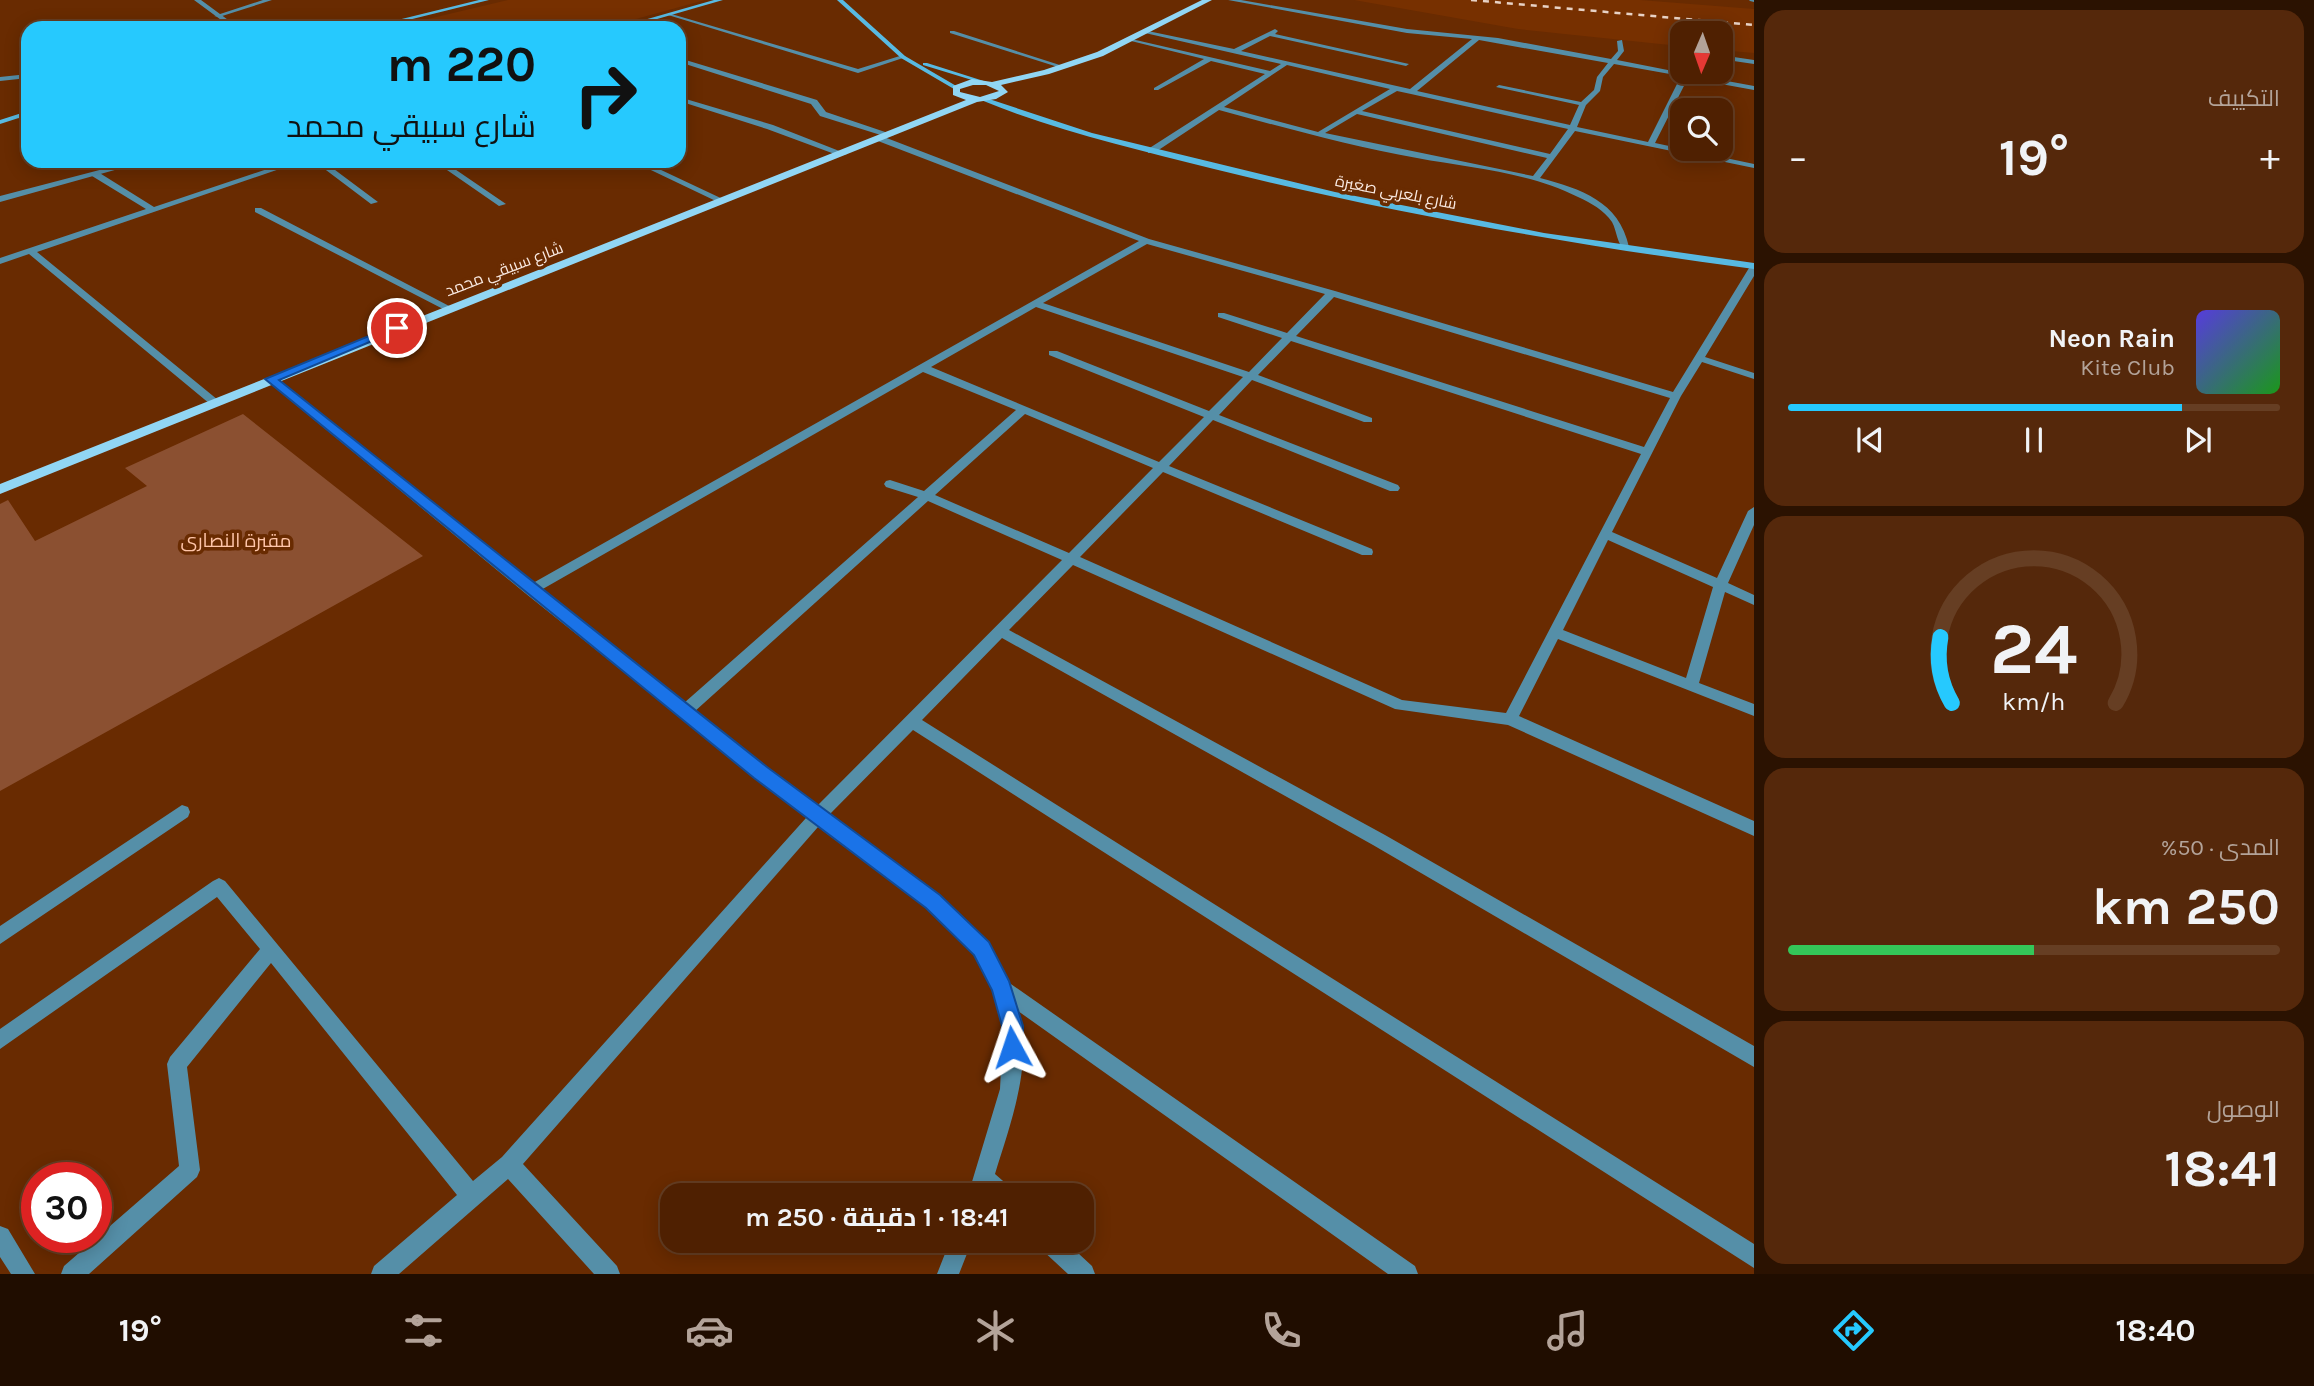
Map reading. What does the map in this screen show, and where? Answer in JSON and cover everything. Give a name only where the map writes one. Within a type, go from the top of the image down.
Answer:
[{"type":"main road","points":[[398,21],[486,0]]},
{"type":"main road","points":[[644,21],[720,0]]},
{"type":"main road","points":[[840,0],[903,57],[956,89],[963,97],[980,99]]},
{"type":"main road","points":[[942,114],[956,89],[964,83],[990,83],[1063,67],[1129,39],[1208,0]]},
{"type":"main road","points":[[903,57],[990,83],[1002,88],[1003,94]]},
{"type":"main road","name":"شارع سبيقي محمد","points":[[0,489],[448,307],[980,99],[1003,94],[1046,72]]},
{"type":"main road","name":"شارع بلعربي صغيرة","points":[[1003,94],[1038,119]]},
{"type":"main road","name":"شارع بلعربي صغيرة","points":[[980,99],[1038,119],[1151,150],[1329,194],[1533,233],[1754,267]]},
{"type":"main road","points":[[0,122],[21,117]]},
{"type":"street","points":[[197,0],[226,21]]},
{"type":"street","points":[[218,16],[269,0]]},
{"type":"street","points":[[1231,0],[1373,26],[1479,37],[1670,70]]},
{"type":"street","points":[[670,14],[858,71],[903,57]]},
{"type":"street","points":[[1234,52],[1276,30]]},
{"type":"street","points":[[1145,31],[1395,89],[1754,166]]},
{"type":"street","points":[[952,32],[1063,67]]},
{"type":"street","points":[[1268,34],[1406,64]]},
{"type":"street","points":[[1411,92],[1479,37]]},
{"type":"street","points":[[1129,39],[1271,73]]},
{"type":"street","points":[[1535,180],[1573,128],[1584,104],[1597,91],[1600,76],[1621,51],[1620,41]]},
{"type":"street","points":[[1156,89],[1211,58]]},
{"type":"street","points":[[1733,59],[1754,62]]},
{"type":"street","points":[[686,62],[814,103],[823,114],[1146,241],[1332,293],[1676,396]]},
{"type":"street","points":[[1151,150],[1285,64]]},
{"type":"street","points":[[0,79],[21,77]]},
{"type":"street","points":[[1733,83],[1754,88]]},
{"type":"street","points":[[1651,144],[1681,84]]},
{"type":"street","points":[[1499,87],[1584,104]]},
{"type":"street","points":[[1319,134],[1395,89]]},
{"type":"street","points":[[686,101],[770,127],[843,154]]},
{"type":"street","points":[[1217,107],[1319,134],[1535,180],[1569,190],[1614,216],[1621,228],[1625,247]]},
{"type":"street","points":[[1356,112],[1552,157]]},
{"type":"street","points":[[0,199],[118,168]]},
{"type":"street","points":[[0,261],[278,168]]},
{"type":"street","points":[[328,168],[374,202]]},
{"type":"street","points":[[448,168],[502,204]]},
{"type":"street","points":[[651,168],[723,201]]},
{"type":"street","points":[[95,174],[153,209]]},
{"type":"street","points":[[258,210],[448,307]]},
{"type":"street","points":[[530,590],[1146,241]]},
{"type":"street","points":[[31,251],[214,402]]},
{"type":"street","points":[[1510,719],[1676,396],[1754,267]]},
{"type":"street","points":[[382,1274],[509,1164],[817,817],[1332,293]]},
{"type":"street","points":[[1036,304],[1251,376],[1368,420]]},
{"type":"street","points":[[1221,315],[1291,335],[1647,452]]},
{"type":"street","points":[[1053,352],[1210,417],[1394,488]]},
{"type":"street","points":[[1699,358],[1754,376]]},
{"type":"street","points":[[923,368],[1367,552]]},
{"type":"street","points":[[271,379],[684,712],[817,817],[933,902],[981,948],[1002,988],[1013,1026],[1010,1089],[983,1183]]},
{"type":"street","points":[[684,712],[1024,410]]},
{"type":"street","points":[[890,484],[927,496],[1400,705],[1510,719],[1754,829]]},
{"type":"street","points":[[1691,685],[1720,585],[1754,511]]},
{"type":"street","points":[[1605,534],[1754,600]]},
{"type":"street","points":[[1000,631],[1379,840],[1754,1058]]},
{"type":"street","points":[[1554,632],[1754,710]]},
{"type":"street","points":[[911,721],[1754,1257]]},
{"type":"street","points":[[0,936],[182,812]]},
{"type":"street","points":[[0,1040],[219,886],[472,1196]]},
{"type":"street","points":[[72,1274],[190,1170],[177,1064],[271,949]]},
{"type":"street","points":[[1002,988],[1407,1274]]},
{"type":"street","points":[[509,1164],[609,1274]]},
{"type":"street","points":[[0,1237],[24,1274]]},
{"type":"street","points":[[947,1274],[956,1253]]},
{"type":"street","points":[[1062,1253],[1084,1274]]},
{"type":"shaded area","points":[[508,0],[705,0],[628,21],[420,21]]},
{"type":"shaded area","points":[[1354,0],[1640,0],[1754,9],[1754,53],[1733,51],[1733,21],[1670,21],[1670,45],[1518,29]]},
{"type":"green space","name":"مقبرة النصارى","points":[[243,414],[423,556],[0,791],[0,504],[8,500],[35,541],[147,486],[125,468]]},
{"type":"railway","points":[[1471,0],[1754,25]]},
{"type":"route","points":[[397,328],[271,379],[530,590],[760,772],[933,902],[981,948],[1002,988],[1013,1026],[1012,1047]]}]
